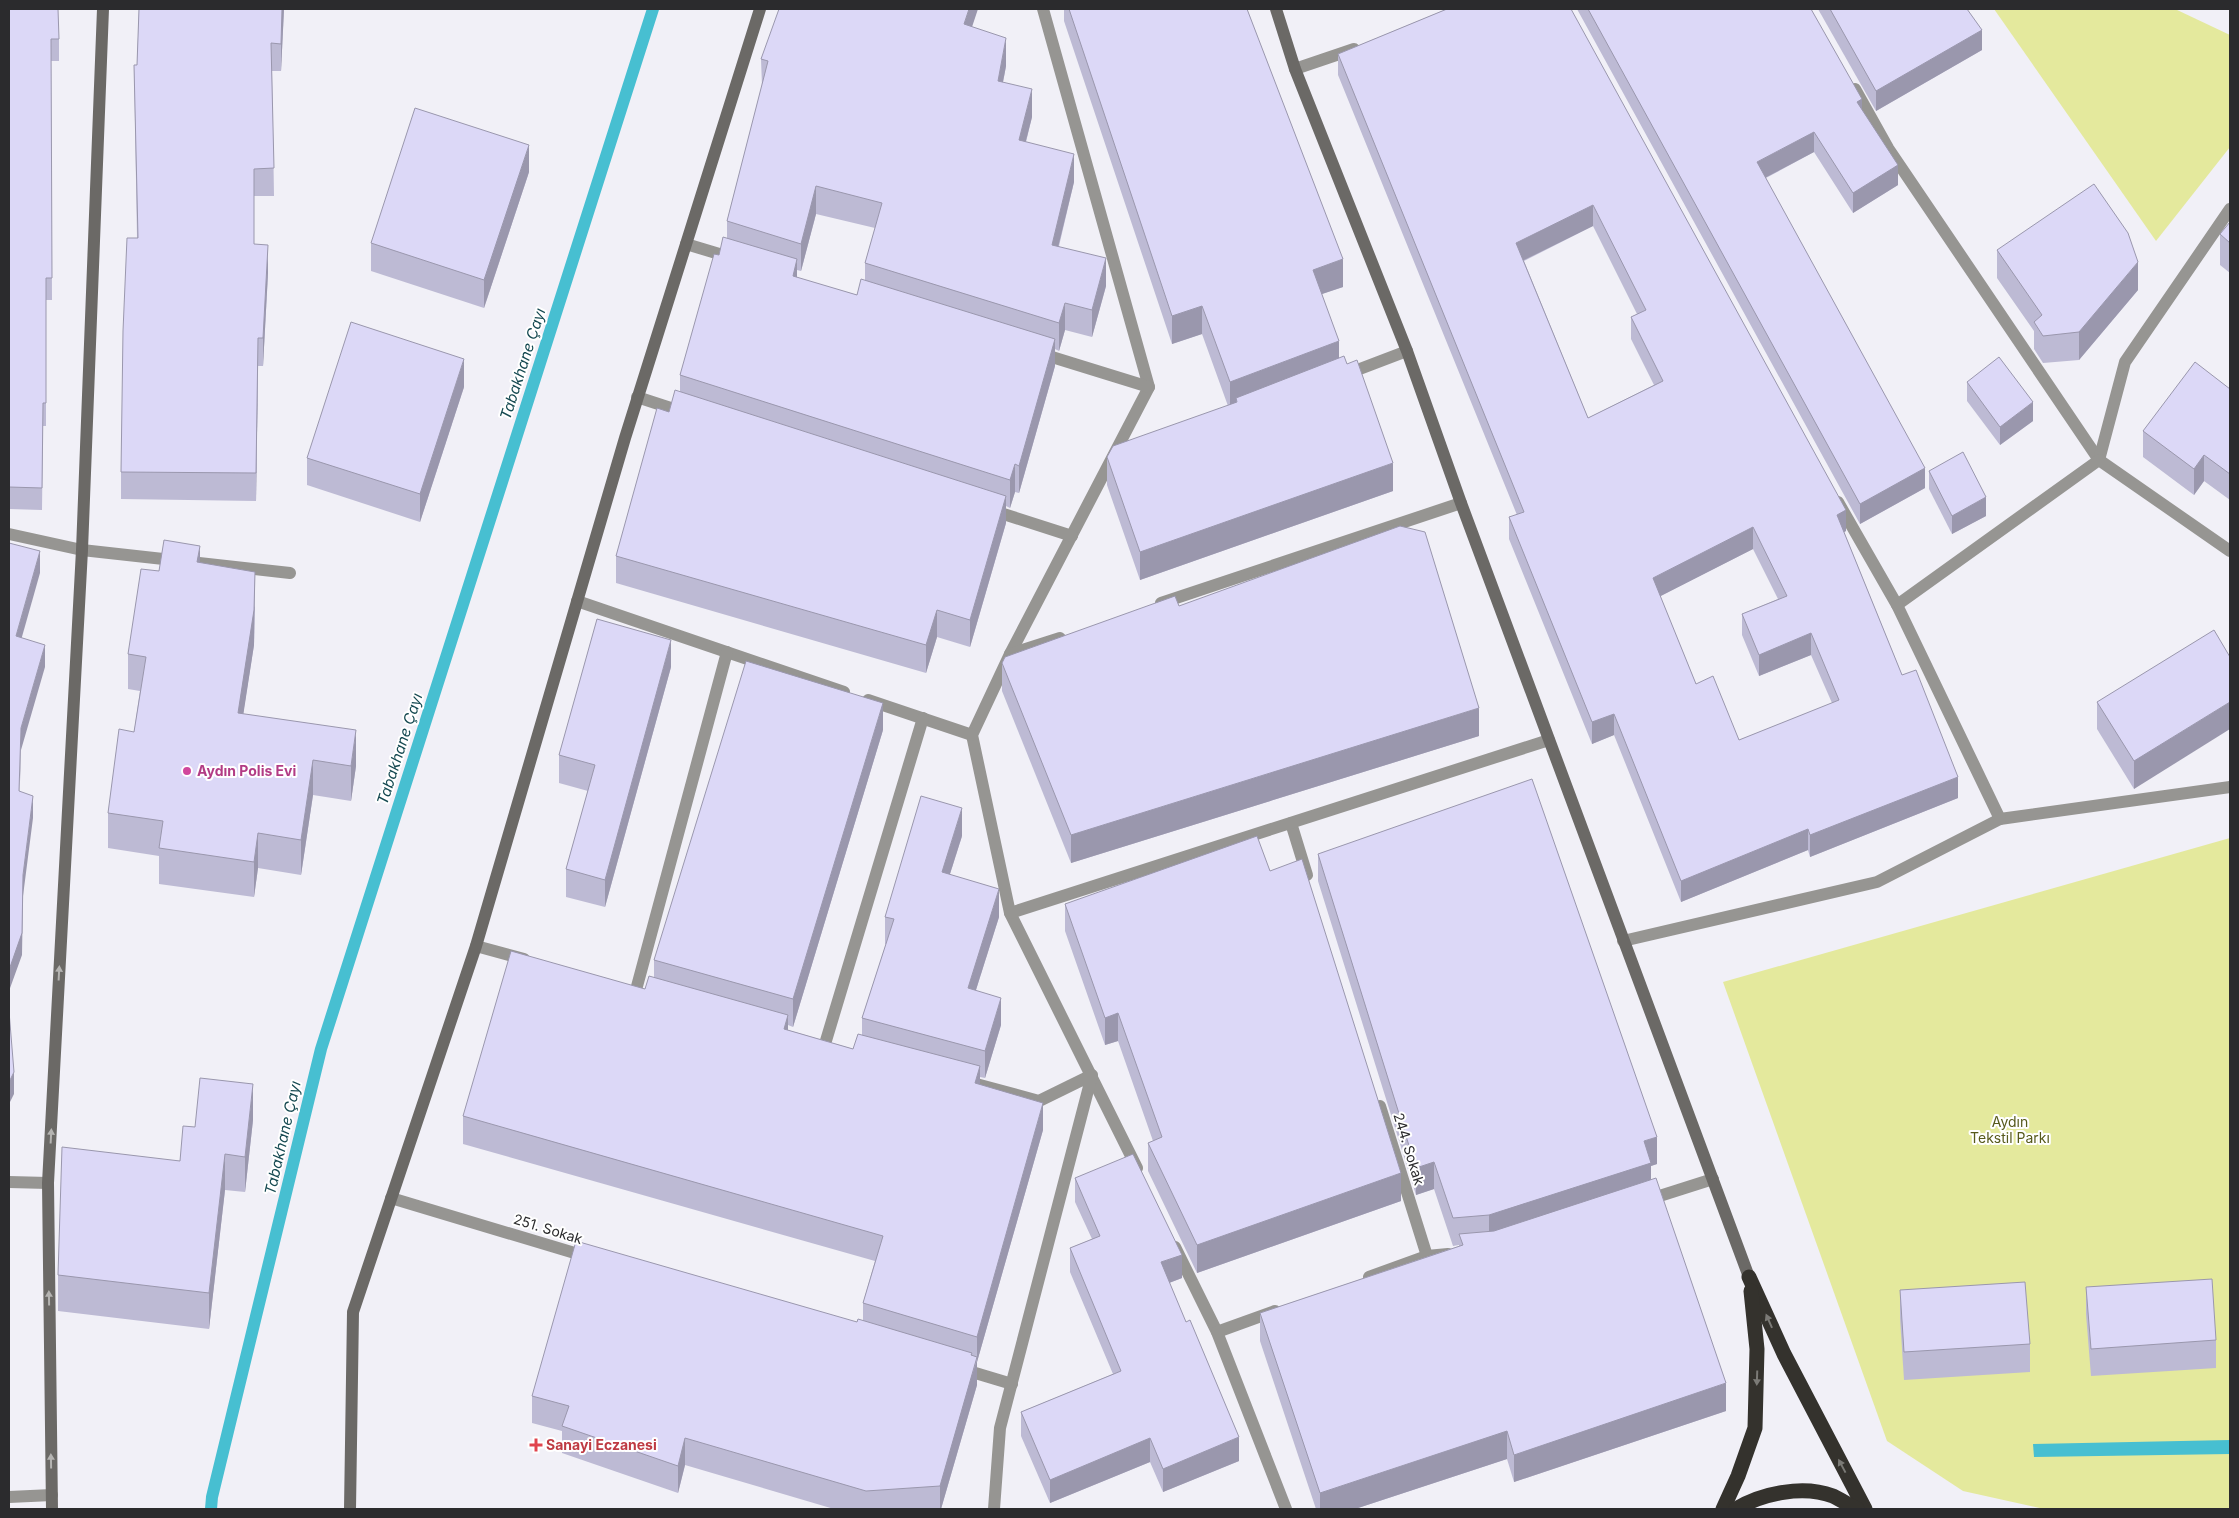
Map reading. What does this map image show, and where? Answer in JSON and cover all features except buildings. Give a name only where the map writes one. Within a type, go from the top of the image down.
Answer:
[{"type":"highway","points":[[1724,1509],[1755,1428],[1757,1349],[1749,1277]]},
{"type":"highway","points":[[1749,1277],[1784,1354],[1865,1509]]},
{"type":"highway","points":[[1736,1509],[1753,1499],[1792,1490],[1832,1496],[1857,1509]]},
{"type":"street","points":[[52,1509],[48,1183],[82,550],[103,9]]},
{"type":"street","points":[[350,1509],[353,1312],[476,946],[637,397],[760,9]]},
{"type":"street","points":[[1043,9],[1149,387],[1010,654],[972,735],[1010,912],[1144,1182]]},
{"type":"street","points":[[1276,9],[1295,69],[1407,351],[1461,503],[1749,1277]]},
{"type":"street","points":[[1295,69],[1370,44]]},
{"type":"street","points":[[1848,78],[1888,148],[2099,460],[2230,551]]},
{"type":"street","points":[[1897,604],[2099,460],[2125,362],[2230,209]]},
{"type":"street","points":[[686,244],[752,264]]},
{"type":"street","points":[[1026,349],[1149,387]]},
{"type":"street","points":[[1335,379],[1407,351]]},
{"type":"street","points":[[637,397],[694,415]]},
{"type":"street","points":[[1108,465],[1126,458]]},
{"type":"street","points":[[1834,494],[1897,604],[2000,820]]},
{"type":"street","points":[[1151,607],[1461,503]]},
{"type":"street","points":[[977,506],[1072,536]]},
{"type":"street","points":[[9,534],[82,550],[290,573]]},
{"type":"street","points":[[577,601],[972,735]]},
{"type":"street","points":[[1010,654],[1076,632]]},
{"type":"street","points":[[636,990],[727,652]]},
{"type":"street","points":[[825,1044],[923,718]]},
{"type":"street","points":[[1010,912],[1549,740]]},
{"type":"street","points":[[1623,941],[1877,882],[2000,820],[2230,787]]},
{"type":"street","points":[[1291,822],[1312,888]]},
{"type":"street","points":[[476,946],[533,961]]},
{"type":"street","points":[[955,1078],[1039,1100],[1092,1075]]},
{"type":"street","points":[[994,1509],[1000,1428],[1092,1075]]},
{"type":"street","name":"244. Sokak","points":[[1377,1096],[1427,1256]]},
{"type":"street","points":[[1639,1203],[1713,1179]]},
{"type":"street","points":[[9,1182],[48,1183]]},
{"type":"street","name":"251. Sokak","points":[[391,1198],[601,1261]]},
{"type":"street","points":[[1169,1235],[1216,1332],[1286,1509]]},
{"type":"street","points":[[1354,1282],[1427,1256],[1464,1253]]},
{"type":"street","points":[[1216,1332],[1290,1306]]},
{"type":"street","points":[[945,1364],[1012,1384]]},
{"type":"street","points":[[9,1497],[52,1494]]},
{"type":"green space","points":[[1994,9],[2175,9],[2230,35],[2230,147],[2156,241]]},
{"type":"green space","name":"Aydın Tekstil Parkı","points":[[2230,838],[2230,1509],[2044,1509],[1963,1491],[1887,1441],[1723,982]]},
{"type":"water","points":[[2230,1440],[2230,1454],[2034,1457],[2033,1444]]},
{"type":"waterway","name":"Tabakhane Çayı","points":[[211,1509],[212,1497],[321,1049],[653,9]]},
{"type":"place","name":"Aydın Polis Evi","points":[[187,771]]},
{"type":"place","name":"Sanayi Eczanesi","points":[[536,1445]]}]
